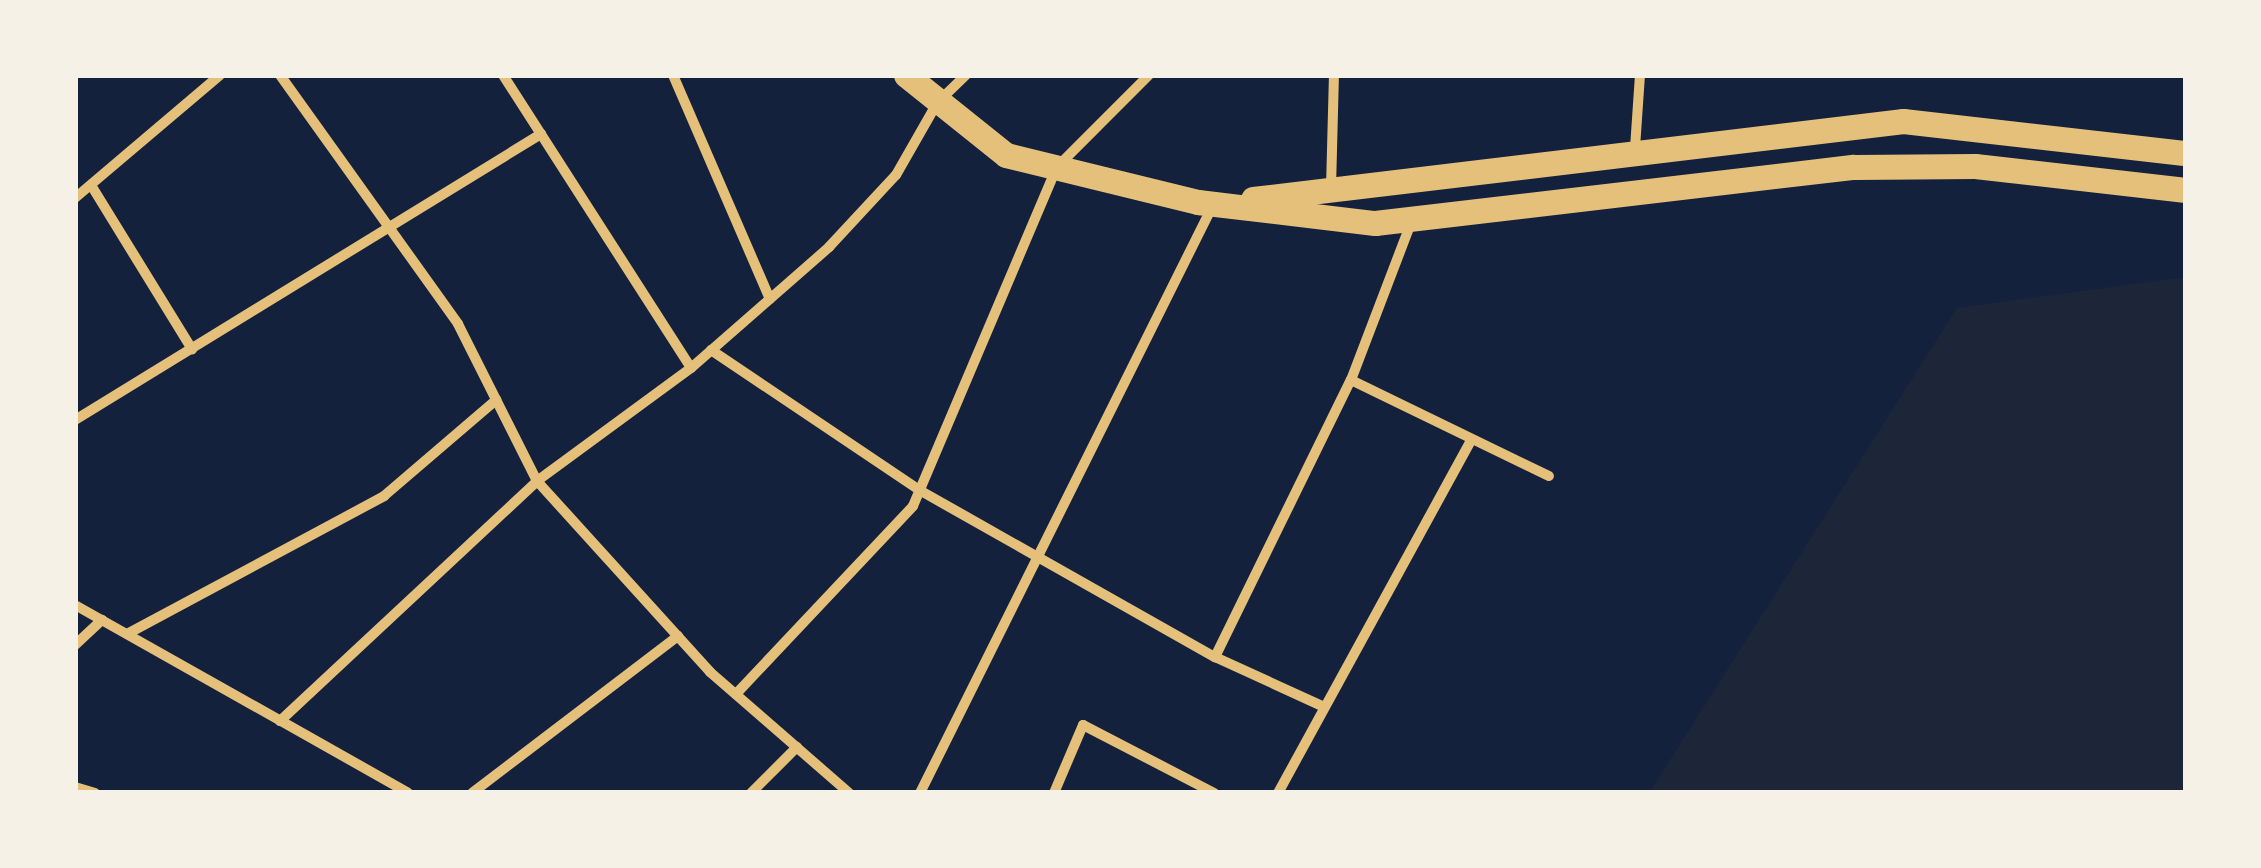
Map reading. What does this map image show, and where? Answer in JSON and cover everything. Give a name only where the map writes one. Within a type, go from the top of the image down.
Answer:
[{"type":"main road","points":[[906,75],[1006,156],[1214,204],[1413,219],[1854,166],[1975,166],[2186,190]]},
{"type":"main road","points":[[1214,204],[1635,148],[1904,121],[2186,153]]},
{"type":"street","points":[[75,198],[220,75]]},
{"type":"street","points":[[280,75],[458,324],[537,480],[678,636],[736,694],[849,793]]},
{"type":"street","points":[[503,75],[691,368]]},
{"type":"street","points":[[674,75],[770,299]]},
{"type":"street","points":[[280,721],[537,480],[691,368],[770,299],[896,175],[937,103],[966,75]]},
{"type":"street","points":[[736,694],[921,491],[1057,168],[1149,75]]},
{"type":"street","points":[[1331,188],[1334,75]]},
{"type":"street","points":[[1635,148],[1640,75]]},
{"type":"street","points":[[75,420],[541,134]]},
{"type":"street","points":[[90,185],[192,350]]},
{"type":"street","points":[[920,793],[1214,204]]},
{"type":"street","points":[[1214,657],[1351,380],[1413,219]]},
{"type":"street","points":[[711,350],[921,491],[1214,657],[1322,706]]},
{"type":"street","points":[[1351,380],[1549,476]]},
{"type":"street","points":[[128,634],[384,496],[496,400]]},
{"type":"street","points":[[1278,793],[1322,706],[1470,441]]},
{"type":"street","points":[[75,605],[408,793]]},
{"type":"street","points":[[75,645],[102,620]]},
{"type":"street","points":[[472,793],[678,636]]},
{"type":"street","points":[[1054,793],[1083,725],[1214,793]]},
{"type":"street","points":[[751,793],[797,748]]},
{"type":"street","points":[[75,787],[95,793]]},
{"type":"shaded area","points":[[2186,277],[2186,793],[1649,793],[1957,308]]}]
